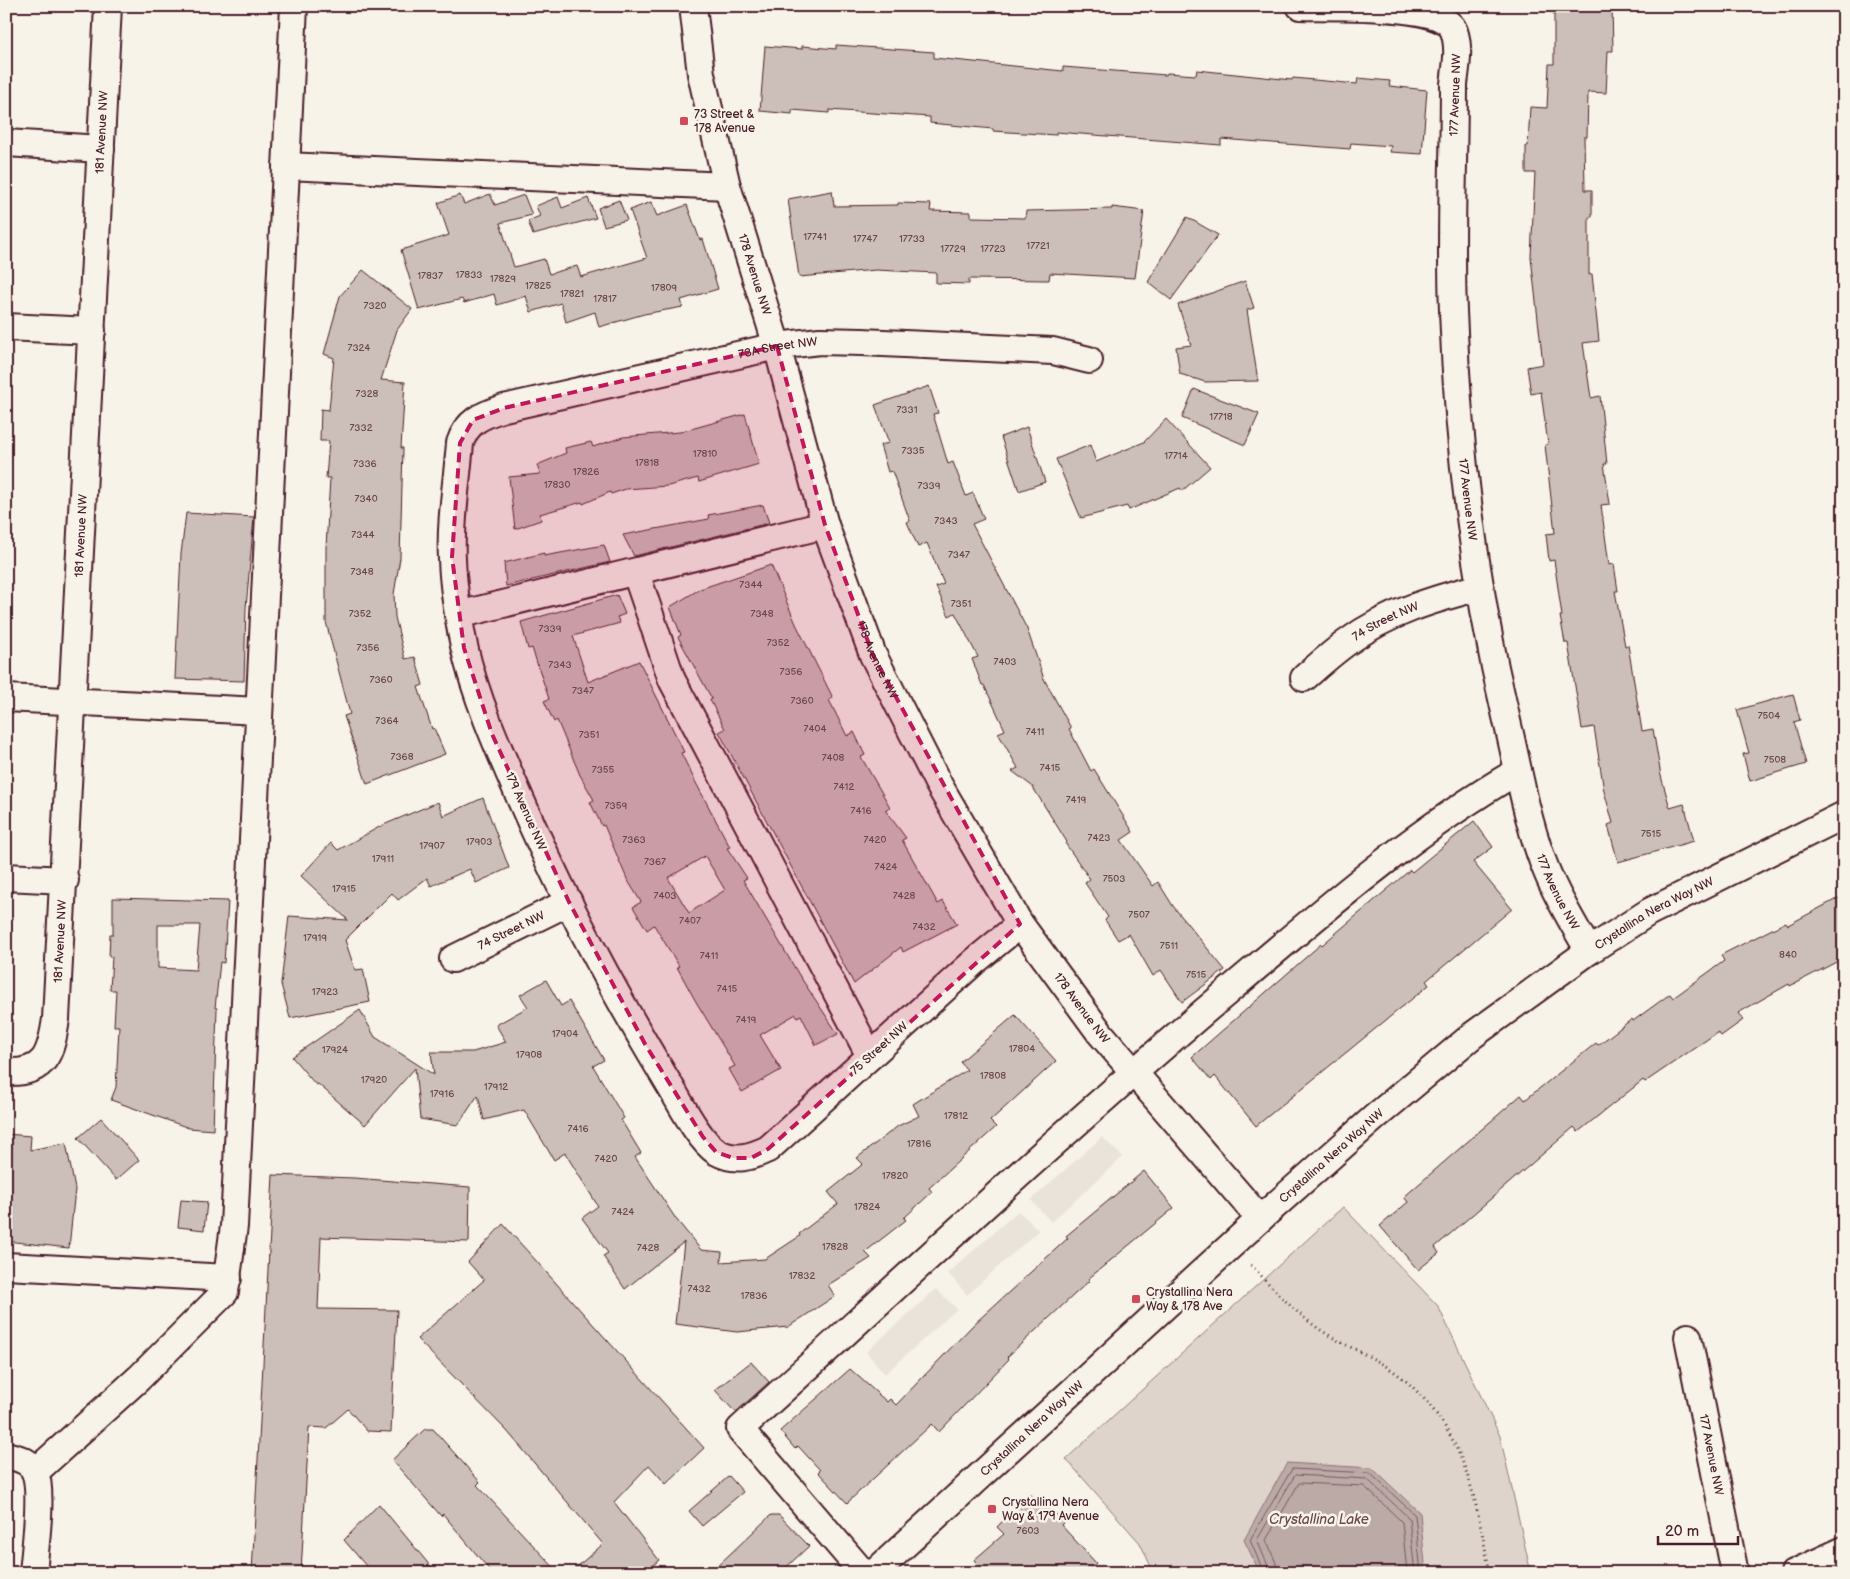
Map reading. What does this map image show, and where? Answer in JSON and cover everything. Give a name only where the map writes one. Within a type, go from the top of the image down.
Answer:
[{"type":"street","name":"181 Avenue NW","points":[[6,1072],[29,1070],[43,1064],[52,1042],[56,1019],[65,880],[108,6]]},
{"type":"street","points":[[33,1573],[38,1494],[22,1462],[138,1378],[225,1292],[228,1278],[234,1226],[294,6]]},
{"type":"street","name":"178 Avenue NW","points":[[693,6],[701,74],[727,186],[777,346],[825,525],[877,663],[940,785],[1020,924],[1100,1033],[1260,1219]]},
{"type":"street","name":"177 Avenue NW","points":[[1300,6],[1406,10],[1444,20],[1454,29],[1457,50],[1454,84],[1453,309],[1457,391],[1465,473],[1488,644],[1533,832],[1546,871],[1562,905],[1589,951]]},
{"type":"street","points":[[6,143],[101,149]]},
{"type":"street","points":[[286,166],[727,186]]},
{"type":"street","points":[[6,327],[92,331]]},
{"type":"street","name":"73A Street NW","points":[[473,420],[504,408],[777,346],[820,341],[1053,351],[1089,360]]},
{"type":"street","name":"179 Avenue NW","points":[[473,420],[463,432],[460,443],[452,557],[458,615],[464,648],[492,734],[537,838],[645,1044],[703,1137],[716,1152],[733,1158]]},
{"type":"street","points":[[458,615],[636,573],[825,525]]},
{"type":"street","points":[[636,573],[672,680],[870,1056]]},
{"type":"street","name":"74 Street NW","points":[[1304,678],[1349,640],[1381,622],[1410,608],[1480,587]]},
{"type":"street","points":[[6,698],[259,711]]},
{"type":"street","points":[[863,1573],[740,1429],[1133,1072],[1363,878],[1471,798],[1518,771]]},
{"type":"street","name":"Crystallina Nera Way NW","points":[[890,1567],[1260,1219],[1374,1117],[1473,1035],[1589,951],[1649,912],[1844,815]]},
{"type":"street","points":[[6,878],[65,880]]},
{"type":"street","name":"74 Street NW","points":[[453,959],[569,902]]},
{"type":"street","name":"75 Street NW","points":[[733,1158],[751,1158],[768,1149],[975,961],[1020,924]]},
{"type":"street","points":[[6,1266],[228,1278]]},
{"type":"street","name":"177 Avenue NW","points":[[1688,1338],[1735,1573]]},
{"type":"street","points":[[1794,1573],[1844,1550]]},
{"type":"path","points":[[1251,1265],[1294,1309],[1315,1326],[1378,1362],[1405,1380],[1438,1416],[1463,1462],[1473,1488],[1490,1573]]},
{"type":"highlighted area","points":[[777,346],[825,525],[873,655],[1020,924],[768,1149],[751,1158],[733,1158],[716,1152],[703,1137],[645,1044],[569,902],[492,734],[464,648],[452,557],[460,443],[473,420],[504,408]]},
{"type":"shaded area","points":[[1102,1137],[1123,1157],[1051,1222],[1031,1200]]},
{"type":"shaded area","points":[[1343,1207],[1438,1306],[1500,1436],[1531,1573],[1154,1573],[1140,1543],[1066,1459]]},
{"type":"shaded area","points":[[1018,1211],[1039,1230],[967,1295],[948,1273]]},
{"type":"shaded area","points":[[936,1289],[957,1309],[885,1374],[866,1352]]},
{"type":"water","name":"Crystallina Lake","points":[[1287,1463],[1372,1468],[1420,1513],[1426,1573],[1260,1573],[1244,1540]]},
{"type":"building","points":[[1554,6],[1612,6],[1613,51],[1608,51],[1606,93],[1588,92],[1587,137],[1584,137],[1585,190],[1592,190],[1592,217],[1589,217],[1589,275],[1592,274],[1599,341],[1583,343],[1591,398],[1600,396],[1607,464],[1604,464],[1610,504],[1601,505],[1609,565],[1614,564],[1618,591],[1615,591],[1625,646],[1628,645],[1642,731],[1653,729],[1661,776],[1670,808],[1684,804],[1694,841],[1618,862],[1608,825],[1613,823],[1604,791],[1594,727],[1582,729],[1568,643],[1565,643],[1560,616],[1562,616],[1554,560],[1549,561],[1546,534],[1555,533],[1545,445],[1548,444],[1541,392],[1531,394],[1527,367],[1543,364],[1531,257],[1535,173],[1526,173],[1526,146],[1528,146],[1530,107],[1547,108],[1549,64],[1554,64]]},
{"type":"building","points":[[836,45],[934,52],[934,58],[1063,71],[1063,67],[1166,75],[1167,73],[1196,75],[1197,70],[1292,80],[1293,78],[1357,84],[1358,78],[1390,81],[1389,86],[1427,90],[1422,154],[1390,152],[1391,146],[1351,143],[1350,149],[1221,139],[1221,145],[1056,132],[1056,135],[993,131],[993,129],[930,123],[930,117],[829,110],[829,113],[792,110],[792,114],[760,111],[765,46],[802,49],[802,46],[836,49]]},
{"type":"building","points":[[832,191],[834,206],[898,205],[898,203],[931,204],[930,211],[971,212],[971,217],[1025,218],[1026,211],[1112,209],[1112,207],[1144,211],[1135,278],[1050,273],[1049,280],[969,279],[969,284],[936,283],[936,273],[876,270],[799,277],[788,199]]},
{"type":"building","points":[[490,194],[495,205],[524,195],[532,215],[500,223],[514,267],[544,259],[549,274],[577,266],[581,277],[647,258],[630,210],[651,202],[657,216],[687,205],[700,240],[703,239],[718,289],[681,300],[683,307],[644,314],[599,327],[595,312],[566,322],[561,303],[531,312],[526,296],[497,305],[494,294],[464,303],[462,299],[419,310],[401,250],[449,235],[438,203],[460,195],[464,204]]},
{"type":"building","points":[[558,197],[562,208],[588,198],[596,218],[533,235],[528,221],[540,216],[536,206]]},
{"type":"building","points":[[619,200],[627,220],[604,226],[598,208]]},
{"type":"building","points":[[1187,217],[1218,235],[1171,300],[1148,282]]},
{"type":"building","points":[[363,270],[412,309],[397,330],[381,380],[405,382],[401,448],[403,448],[400,558],[394,594],[395,617],[405,659],[415,657],[423,685],[418,687],[432,729],[434,728],[445,754],[367,784],[344,716],[350,714],[326,622],[326,548],[330,478],[326,478],[329,441],[320,441],[321,409],[329,410],[334,358],[324,354],[340,296]]},
{"type":"building","points":[[1245,281],[1254,308],[1247,310],[1258,381],[1205,382],[1180,374],[1176,347],[1191,345],[1178,305]]},
{"type":"building","points":[[929,386],[938,413],[933,414],[948,464],[953,462],[966,496],[973,493],[984,519],[972,524],[1027,629],[1044,679],[1071,728],[1069,729],[1091,771],[1094,769],[1133,832],[1121,840],[1153,886],[1158,882],[1173,906],[1225,970],[1182,1002],[1161,970],[1153,976],[1129,934],[1118,940],[1105,920],[1108,917],[1085,883],[1090,879],[1065,843],[1067,842],[1032,786],[1012,771],[1018,768],[998,733],[1005,730],[984,685],[982,685],[972,659],[978,657],[955,613],[949,616],[936,587],[944,584],[927,543],[918,547],[907,522],[910,521],[892,471],[888,472],[880,445],[889,443],[875,405]]},
{"type":"building","points":[[1194,389],[1259,414],[1245,445],[1182,418]]},
{"type":"building","points":[[745,414],[759,464],[699,482],[698,478],[668,486],[626,489],[611,494],[610,492],[583,504],[582,502],[540,514],[541,520],[515,529],[509,477],[540,474],[537,465],[566,453],[565,448],[591,442],[593,447],[623,437],[680,432]]},
{"type":"building","points":[[1166,419],[1210,467],[1182,491],[1180,488],[1129,510],[1127,506],[1081,518],[1056,459],[1090,445],[1096,462],[1144,442]]},
{"type":"building","points":[[1027,427],[1045,482],[1019,491],[1001,437]]},
{"type":"building","points":[[763,505],[769,523],[634,556],[623,535],[709,519],[708,515]]},
{"type":"building","points":[[186,513],[254,517],[246,608],[244,681],[175,679],[181,554]]},
{"type":"building","points":[[604,545],[610,562],[506,586],[504,563],[544,553],[544,556]]},
{"type":"building","points":[[771,565],[796,624],[833,698],[829,700],[847,736],[854,732],[865,755],[861,757],[890,807],[885,810],[906,838],[902,840],[938,904],[943,901],[957,924],[903,952],[901,947],[854,984],[719,732],[725,729],[710,700],[712,699],[678,637],[681,635],[670,607],[700,589]]},
{"type":"building","points":[[617,595],[625,614],[617,617],[620,623],[573,636],[588,682],[639,661],[684,752],[681,753],[730,847],[727,848],[747,878],[743,880],[799,975],[838,1034],[816,1045],[801,1015],[797,1017],[796,1014],[760,1035],[781,1070],[742,1092],[729,1069],[735,1066],[695,1000],[677,967],[679,966],[654,925],[647,930],[633,907],[641,902],[627,879],[604,825],[602,826],[590,802],[594,800],[580,775],[557,720],[554,722],[544,701],[549,699],[532,648],[528,649],[521,622]],"holes":[[[705,856],[725,890],[689,913],[668,878]]]},
{"type":"building","points":[[1793,694],[1800,720],[1794,722],[1806,764],[1750,781],[1743,754],[1749,753],[1737,710]]},
{"type":"building","points":[[483,798],[509,868],[476,883],[470,869],[431,886],[427,878],[398,900],[392,893],[345,940],[355,970],[363,969],[370,1002],[290,1018],[281,984],[289,916],[348,920],[301,876],[331,843],[338,850],[381,826],[438,802],[443,816]]},
{"type":"building","points":[[1474,821],[1493,847],[1473,862],[1512,909],[1426,981],[1429,985],[1256,1126],[1215,1076],[1211,1080],[1192,1057],[1321,944],[1410,870],[1412,872]]},
{"type":"building","points":[[1844,895],[1844,958],[1790,986],[1789,984],[1738,1013],[1743,1020],[1721,1036],[1718,1032],[1645,1082],[1643,1080],[1578,1132],[1574,1127],[1435,1247],[1439,1253],[1418,1270],[1380,1226],[1408,1202],[1404,1197],[1521,1095],[1525,1100],[1596,1043],[1598,1045],[1632,1019],[1633,1021],[1670,994],[1673,998],[1724,961],[1721,955],[1786,922],[1788,925]]},
{"type":"building","points":[[113,898],[228,901],[224,963],[220,962],[215,1008],[217,1008],[213,1130],[189,1128],[111,1100],[116,1087],[119,1026],[114,1026],[116,990],[110,990],[112,957],[109,957],[110,934],[113,934]],"holes":[[[158,925],[200,925],[196,970],[158,968]]]},
{"type":"building","points":[[546,980],[561,1006],[569,1001],[604,1060],[593,1066],[624,1118],[621,1120],[641,1153],[635,1157],[676,1219],[701,1250],[722,1252],[721,1262],[765,1259],[800,1236],[799,1234],[838,1204],[828,1192],[863,1164],[857,1158],[898,1126],[919,1116],[913,1104],[967,1070],[960,1062],[1015,1015],[1056,1061],[990,1121],[996,1127],[929,1188],[932,1192],[904,1218],[906,1220],[865,1252],[871,1258],[828,1285],[835,1296],[788,1327],[737,1332],[675,1324],[684,1242],[625,1289],[603,1256],[608,1253],[582,1218],[598,1206],[565,1153],[554,1160],[524,1110],[484,1120],[478,1095],[458,1125],[420,1119],[415,1068],[365,1125],[318,1084],[316,1085],[292,1057],[360,1010],[375,1037],[434,1075],[431,1052],[473,1052],[506,1042],[496,1025],[528,1007],[520,995]]},
{"type":"building","points":[[101,1118],[139,1160],[116,1180],[78,1138]]},
{"type":"building","points":[[6,1134],[31,1136],[30,1150],[66,1143],[75,1189],[69,1248],[6,1241]]},
{"type":"building","points":[[1144,1171],[1174,1208],[1088,1279],[1090,1280],[1007,1357],[1009,1359],[939,1432],[932,1424],[847,1503],[818,1472],[820,1470],[798,1446],[795,1449],[780,1431],[850,1369],[887,1402],[890,1399],[896,1405],[973,1325],[1068,1238],[1066,1236]]},
{"type":"building","points":[[273,1175],[354,1178],[470,1187],[469,1242],[321,1237],[318,1309],[397,1310],[391,1432],[367,1431],[348,1409],[326,1428],[309,1427],[301,1573],[252,1573]]},
{"type":"building","points":[[181,1200],[207,1202],[204,1230],[178,1227]]},
{"type":"building","points":[[503,1224],[704,1448],[666,1484],[649,1465],[614,1502],[659,1560],[645,1573],[570,1573],[603,1544],[507,1431],[417,1339],[484,1280],[468,1262]]},
{"type":"building","points":[[751,1362],[769,1382],[737,1411],[734,1411],[715,1390]]},
{"type":"building","points":[[425,1429],[433,1429],[480,1482],[477,1485],[559,1573],[492,1573],[443,1514],[441,1516],[392,1460]]},
{"type":"building","points":[[729,1476],[743,1492],[702,1526],[689,1511]]},
{"type":"building","points":[[1030,1493],[1045,1509],[1048,1506],[1064,1522],[1061,1525],[1096,1563],[1085,1573],[986,1573],[974,1560],[1004,1534],[997,1527]]},
{"type":"building","points":[[379,1504],[436,1573],[372,1573],[344,1540]]},
{"type":"building","points":[[771,1515],[779,1515],[809,1546],[780,1573],[710,1573]]},
{"type":"place","name":"73 Street & 178 Avenue","points":[[684,121]]},
{"type":"place","name":"Crystallina Nera Way & 178 Ave","points":[[1136,1299]]},
{"type":"place","name":"Crystallina Nera Way & 179 Avenue","points":[[992,1509]]}]
